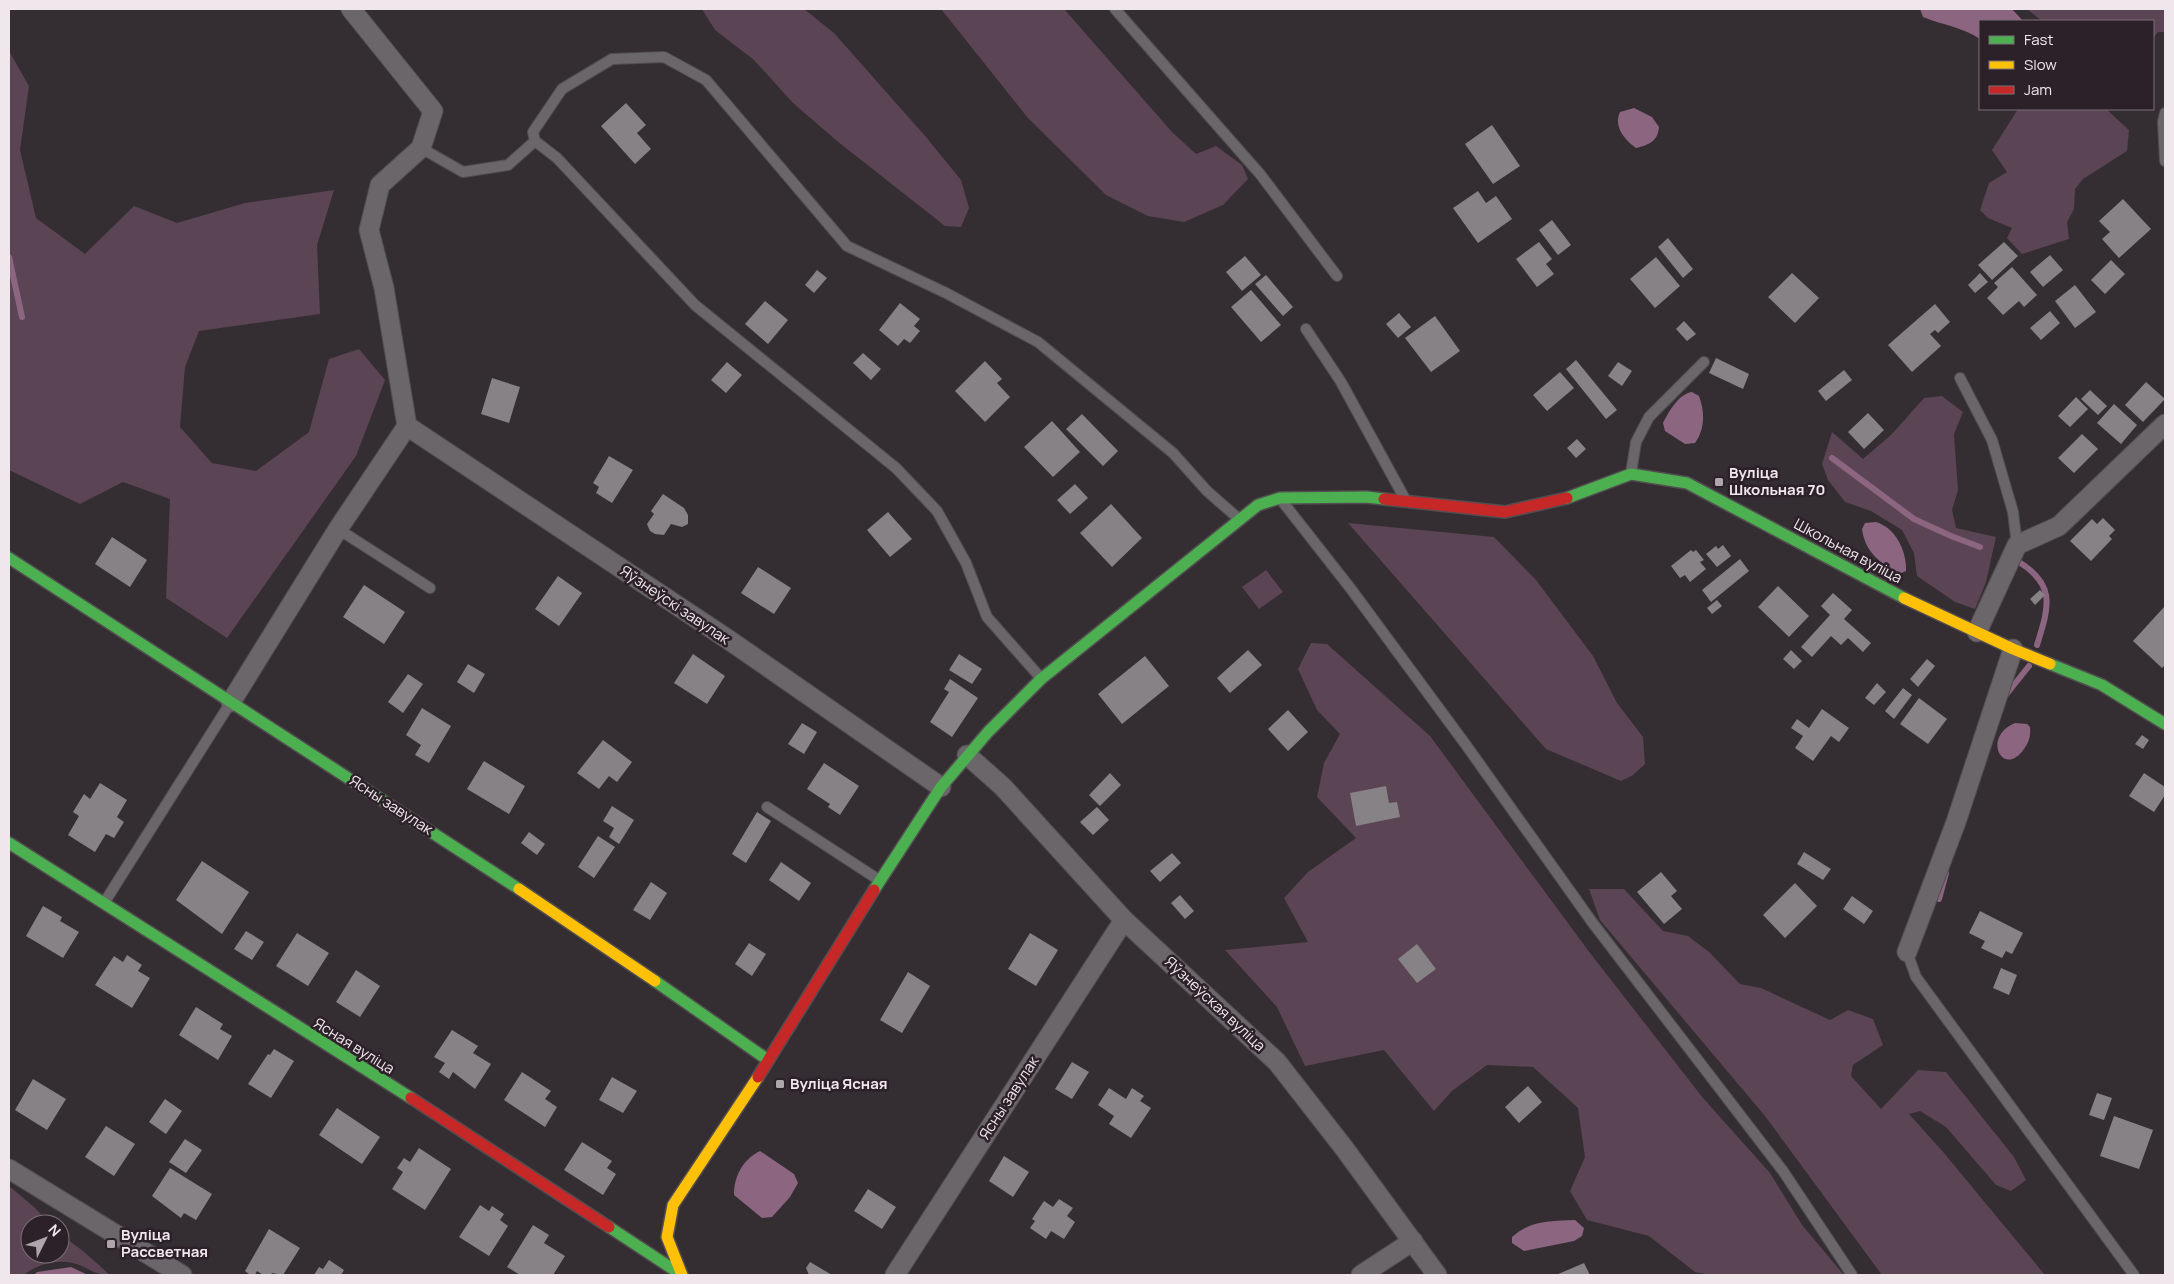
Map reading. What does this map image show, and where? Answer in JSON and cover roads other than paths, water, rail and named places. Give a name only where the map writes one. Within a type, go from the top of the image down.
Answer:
[{"type":"street","points":[[231,702],[338,529],[407,426],[384,288],[369,230],[380,185],[421,148],[434,111],[351,9]]},
{"type":"street","points":[[1977,632],[2017,545],[2059,526],[2165,424]]},
{"type":"street","name":"Яўзнеўскі завулак","points":[[407,426],[729,640],[941,787]]},
{"type":"street","name":"Школьная вуліца","points":[[682,1275],[667,1237],[673,1205],[768,1060],[880,880],[941,787],[967,755],[1041,679],[1258,505],[1280,498],[1366,497],[1505,512],[1569,497],[1631,474],[1687,483],[1898,594],[2013,649],[2102,685],[2165,724]]},
{"type":"street","name":"Ясны завулак","points":[[9,558],[546,906],[768,1060]]},
{"type":"street","points":[[1907,952],[1956,822],[2013,649]]},
{"type":"street","name":"Яўзнеўская вуліца","points":[[967,755],[1002,787],[1124,920],[1277,1062],[1437,1275]]},
{"type":"street","name":"Ясная вуліца","points":[[9,843],[520,1168],[682,1275]]},
{"type":"street","name":"Ясны завулак","points":[[895,1275],[1124,920]]},
{"type":"street","points":[[9,1168],[182,1275]]},
{"type":"street","points":[[1361,1275],[1413,1241]]},
{"type":"lane","points":[[1115,9],[1260,174],[1337,276]]},
{"type":"lane","points":[[1041,679],[987,616],[966,563],[937,511],[896,468],[695,306],[557,158],[535,142],[533,132],[562,89],[612,59],[664,57],[706,80],[847,246],[946,293],[1038,342],[1173,453],[1207,491],[1240,520]]},
{"type":"lane","points":[[2165,112],[2163,122],[2165,162]]},
{"type":"lane","points":[[421,148],[463,172],[508,165],[535,142]]},
{"type":"lane","points":[[1306,329],[1341,382],[1407,502]]},
{"type":"lane","points":[[1631,474],[1636,442],[1649,417],[1704,362]]},
{"type":"lane","points":[[1960,378],[1992,440],[2013,512],[2017,545]]},
{"type":"lane","points":[[1280,498],[1351,589],[1466,745],[1592,922],[1783,1171],[1852,1275]]},
{"type":"lane","points":[[338,529],[430,588]]},
{"type":"lane","points":[[103,904],[231,702]]},
{"type":"lane","points":[[767,806],[880,880]]},
{"type":"lane","points":[[1907,952],[1916,977],[2134,1275]]},
{"type":"waterway","points":[[9,257],[22,317]]},
{"type":"waterway","points":[[1832,458],[1914,519],[1980,547]]},
{"type":"waterway","points":[[2014,559],[2028,568],[2037,577],[2043,586],[2046,596],[2045,618],[2037,645]]},
{"type":"waterway","points":[[2005,696],[2029,666]]},
{"type":"waterway","points":[[1939,899],[1946,873]]},
{"type":"place","name":"Вуліца Школьная 70","points":[[1719,482]]},
{"type":"place","name":"Вуліца Ясная","points":[[780,1084]]},
{"type":"place","name":"Вуліца Рассветная","points":[[111,1244]]}]
